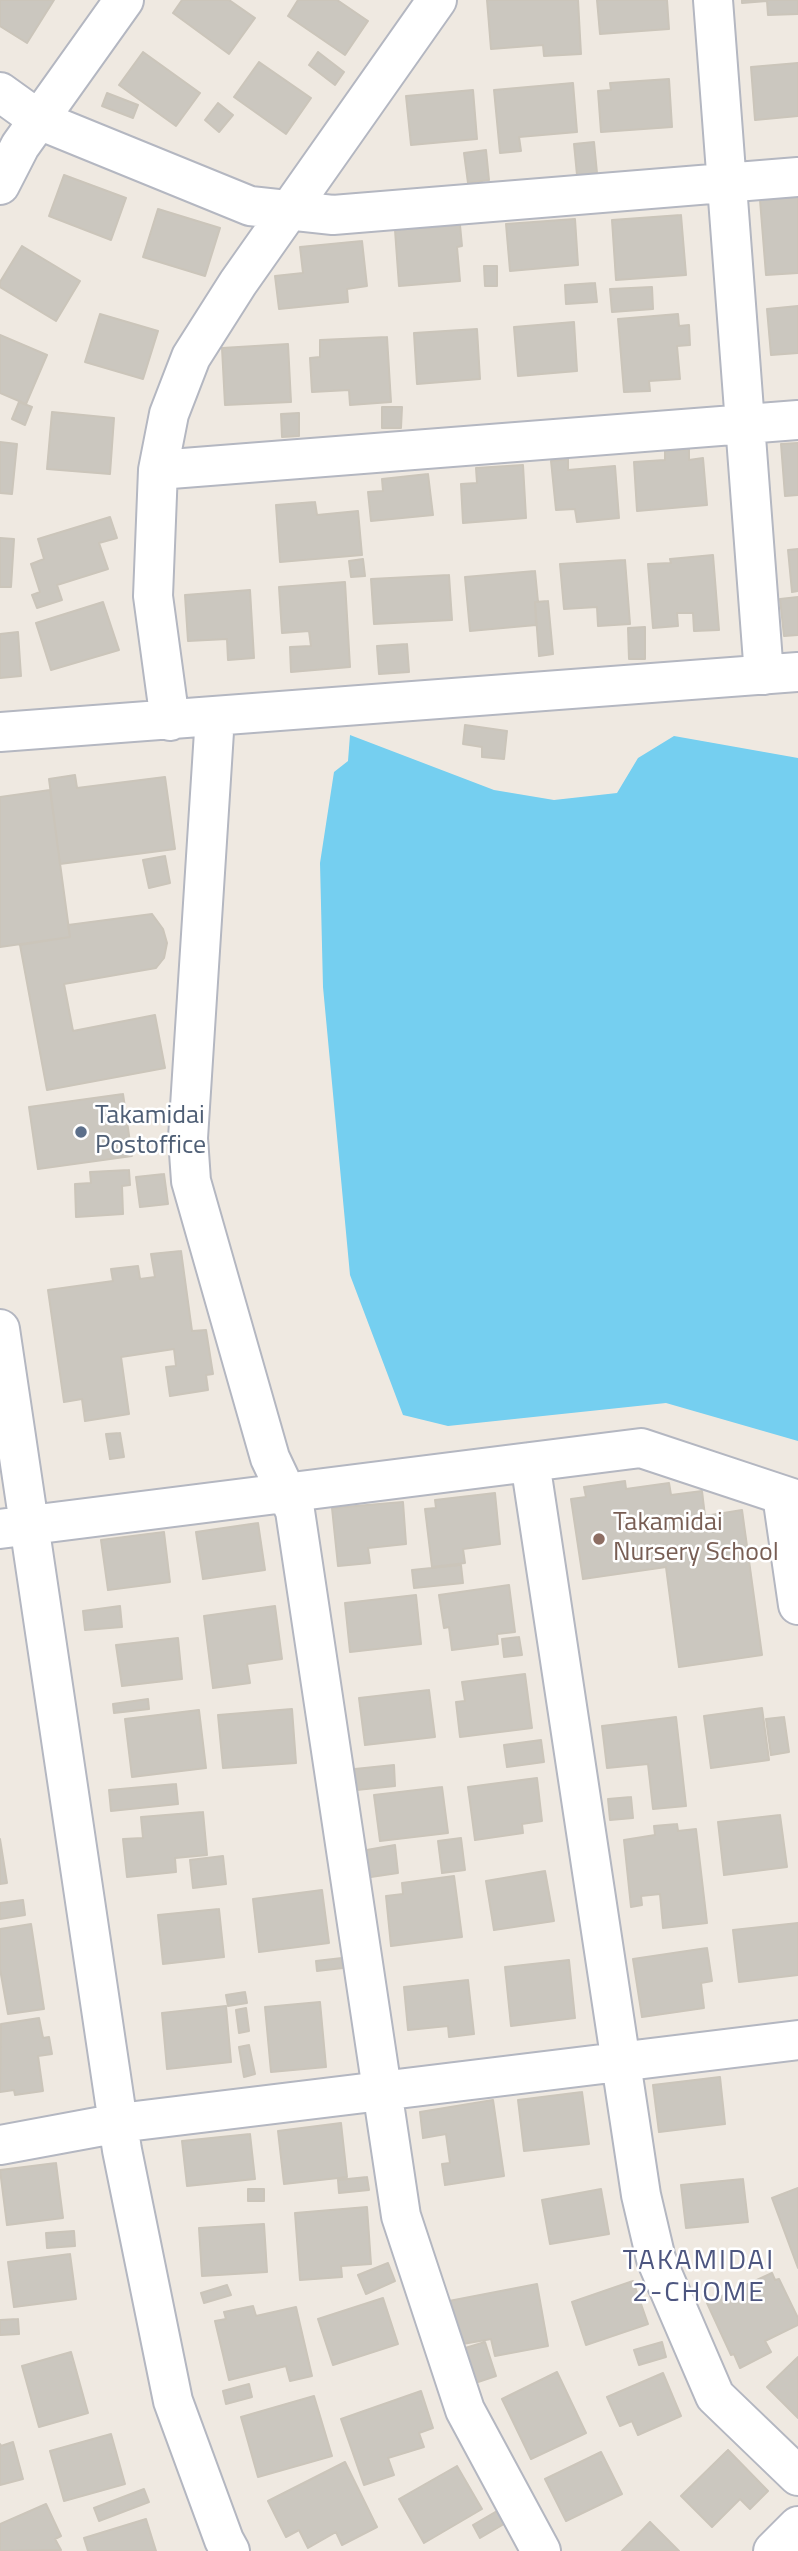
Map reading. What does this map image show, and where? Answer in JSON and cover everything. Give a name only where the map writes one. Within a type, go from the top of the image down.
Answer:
[{"type":"street","points":[[0,185],[20,146],[124,0]]},
{"type":"street","points":[[170,721],[153,596],[158,470],[169,414],[191,357],[238,284],[437,0]]},
{"type":"street","points":[[0,733],[781,673],[745,425],[713,0]]},
{"type":"street","points":[[0,92],[39,120],[250,206],[333,215],[798,177]]},
{"type":"street","points":[[158,470],[798,421]]},
{"type":"street","points":[[215,716],[188,1138],[191,1181],[270,1458],[295,1511],[401,2216],[465,2410],[541,2551]]},
{"type":"street","points":[[0,1329],[14,1526],[118,2123],[173,2401],[230,2551]]},
{"type":"street","points":[[14,1526],[641,1448],[790,1497],[798,1605]]},
{"type":"street","points":[[530,1462],[641,2195],[656,2259],[715,2396],[798,2476]]},
{"type":"street","points":[[0,2145],[118,2123],[798,2040]]},
{"type":"street","points":[[773,2551],[798,2526]]},
{"type":"water","points":[[350,735],[494,790],[554,800],[617,793],[638,758],[674,736],[798,758],[798,1441],[666,1403],[448,1426],[403,1415],[350,1275],[323,987],[320,863],[334,772],[348,761]]},
{"type":"building","points":[[0,0],[54,0],[27,43],[0,26]]},
{"type":"building","points":[[182,0],[229,0],[255,18],[229,54],[173,13]]},
{"type":"building","points":[[298,0],[337,0],[368,21],[345,55],[288,16]]},
{"type":"building","points":[[487,0],[578,0],[581,54],[544,56],[543,45],[491,49]]},
{"type":"building","points":[[597,0],[667,0],[669,29],[600,34]]},
{"type":"building","points":[[742,0],[798,0],[798,14],[768,15],[767,1],[742,3]]},
{"type":"building","points":[[143,52],[200,93],[176,126],[119,85]]},
{"type":"building","points":[[318,52],[344,72],[335,85],[309,65]]},
{"type":"building","points":[[259,62],[311,98],[286,134],[234,97]]},
{"type":"building","points":[[798,63],[798,116],[755,120],[751,67]]},
{"type":"building","points":[[669,79],[672,127],[601,132],[598,91],[611,90],[610,83]]},
{"type":"building","points":[[573,83],[577,132],[519,137],[521,151],[500,153],[494,90]]},
{"type":"building","points":[[473,90],[477,139],[411,145],[406,96]]},
{"type":"building","points":[[107,93],[138,105],[133,118],[102,106]]},
{"type":"building","points":[[218,103],[233,115],[219,132],[205,120]]},
{"type":"building","points":[[594,142],[597,173],[577,175],[574,144]]},
{"type":"building","points":[[486,150],[489,180],[468,183],[464,153]]},
{"type":"building","points":[[64,175],[126,198],[111,240],[49,216]]},
{"type":"building","points":[[798,197],[798,273],[766,275],[760,200]]},
{"type":"building","points":[[158,209],[220,228],[205,276],[143,257]]},
{"type":"building","points":[[681,215],[686,275],[616,280],[612,220]]},
{"type":"building","points":[[575,219],[578,265],[510,271],[506,224]]},
{"type":"building","points":[[460,225],[462,246],[457,247],[460,281],[399,286],[395,230]]},
{"type":"building","points":[[362,241],[367,286],[347,289],[348,302],[279,309],[275,276],[303,273],[300,247]]},
{"type":"building","points":[[22,246],[80,281],[56,321],[0,287],[0,282]]},
{"type":"building","points":[[484,266],[497,266],[497,286],[485,286]]},
{"type":"building","points":[[595,283],[597,302],[566,304],[565,285]]},
{"type":"building","points":[[652,287],[653,309],[612,312],[610,289]]},
{"type":"building","points":[[798,306],[798,353],[771,355],[767,309]]},
{"type":"building","points":[[100,314],[158,331],[143,379],[85,362]]},
{"type":"building","points":[[678,314],[679,326],[689,325],[690,345],[677,346],[680,379],[649,381],[650,391],[624,392],[618,319]]},
{"type":"building","points":[[574,322],[577,371],[518,376],[514,327]]},
{"type":"building","points":[[477,329],[480,379],[417,384],[414,333]]},
{"type":"building","points":[[0,335],[47,355],[26,404],[0,393]]},
{"type":"building","points":[[387,337],[391,402],[350,405],[349,390],[312,392],[310,358],[320,357],[320,340]]},
{"type":"building","points":[[288,344],[291,402],[225,405],[222,348]]},
{"type":"building","points":[[19,402],[32,407],[25,425],[12,419]]},
{"type":"building","points":[[382,407],[402,407],[401,428],[382,428]]},
{"type":"building","points":[[52,412],[114,418],[110,474],[47,469]]},
{"type":"building","points":[[299,413],[299,436],[282,437],[281,414]]},
{"type":"building","points":[[0,442],[17,444],[12,494],[0,493]]},
{"type":"building","points":[[798,443],[798,495],[785,496],[781,444]]},
{"type":"building","points":[[689,449],[689,460],[703,458],[707,505],[637,511],[634,462],[665,460],[665,451]]},
{"type":"building","points":[[568,459],[568,470],[615,466],[619,518],[577,522],[575,509],[556,510],[551,461]]},
{"type":"building","points":[[523,465],[526,518],[463,523],[461,484],[477,483],[476,468]]},
{"type":"building","points":[[428,474],[433,515],[371,521],[368,492],[383,491],[382,479]]},
{"type":"building","points":[[315,502],[317,515],[358,511],[362,555],[280,562],[276,505]]},
{"type":"building","points":[[110,517],[117,538],[99,543],[108,569],[57,585],[62,600],[37,608],[32,595],[40,592],[31,564],[44,559],[38,539]]},
{"type":"building","points":[[0,538],[14,539],[11,587],[0,587]]},
{"type":"building","points":[[798,549],[798,591],[792,592],[788,550]]},
{"type":"building","points":[[713,555],[719,630],[694,631],[693,613],[677,613],[678,626],[653,628],[648,564],[671,563],[670,559]]},
{"type":"building","points":[[363,559],[365,576],[351,577],[349,561]]},
{"type":"building","points":[[625,560],[630,624],[598,626],[597,607],[564,609],[560,564]]},
{"type":"building","points":[[535,571],[538,602],[535,602],[536,625],[470,631],[465,577]]},
{"type":"building","points":[[449,575],[452,620],[374,624],[371,579]]},
{"type":"building","points":[[345,582],[350,667],[291,672],[290,647],[311,646],[309,631],[282,633],[279,587]]},
{"type":"building","points":[[250,590],[254,658],[228,660],[227,639],[188,641],[185,595]]},
{"type":"building","points":[[798,597],[798,635],[784,636],[780,599]]},
{"type":"building","points":[[548,601],[553,654],[539,656],[535,602]]},
{"type":"building","points":[[103,602],[119,650],[51,670],[36,623]]},
{"type":"building","points":[[645,627],[645,659],[629,659],[628,628]]},
{"type":"building","points":[[18,632],[21,676],[0,678],[0,634]]},
{"type":"building","points":[[407,644],[409,672],[379,674],[377,646]]},
{"type":"building","points":[[465,725],[507,731],[504,759],[482,757],[482,747],[463,744]]},
{"type":"building","points":[[75,775],[77,788],[165,777],[175,849],[60,864],[49,779]]},
{"type":"building","points":[[50,790],[70,937],[0,947],[0,797]]},
{"type":"building","points":[[165,856],[170,883],[149,888],[143,860]]},
{"type":"building","points":[[152,914],[163,929],[167,943],[164,958],[156,968],[64,984],[73,1031],[155,1015],[165,1068],[47,1090],[20,945],[70,937],[68,925]]},
{"type":"building","name":"Takamidai Postoffice","points":[[123,1094],[132,1156],[38,1169],[29,1107]]},
{"type":"building","points":[[129,1170],[130,1185],[122,1186],[123,1214],[76,1217],[75,1184],[91,1183],[90,1172]]},
{"type":"building","points":[[164,1174],[168,1204],[140,1207],[136,1177]]},
{"type":"building","points":[[181,1251],[192,1331],[206,1330],[213,1374],[206,1375],[208,1390],[170,1396],[166,1367],[176,1366],[174,1349],[121,1357],[129,1414],[85,1421],[82,1399],[64,1402],[48,1290],[113,1281],[111,1269],[138,1266],[140,1279],[155,1277],[151,1254]]},
{"type":"building","points":[[120,1433],[124,1457],[110,1459],[106,1434]]},
{"type":"building","points":[[625,1481],[626,1489],[669,1483],[671,1495],[702,1491],[705,1516],[742,1510],[762,1655],[679,1667],[666,1567],[583,1579],[571,1499],[586,1497],[584,1487]]},
{"type":"building","points":[[495,1493],[500,1544],[463,1549],[465,1563],[432,1567],[425,1509],[436,1508],[435,1500]]},
{"type":"building","points":[[403,1502],[406,1544],[368,1548],[370,1563],[338,1566],[332,1508]]},
{"type":"building","points":[[258,1523],[265,1570],[203,1579],[196,1532]]},
{"type":"building","points":[[164,1532],[170,1582],[108,1590],[101,1540]]},
{"type":"building","points":[[461,1565],[463,1583],[414,1588],[412,1570]]},
{"type":"building","points":[[509,1585],[515,1632],[497,1634],[498,1644],[452,1650],[449,1627],[444,1628],[439,1595]]},
{"type":"building","points":[[416,1595],[421,1644],[350,1652],[345,1603]]},
{"type":"building","points":[[120,1606],[122,1627],[85,1630],[83,1611]]},
{"type":"building","points":[[275,1606],[282,1659],[247,1664],[250,1683],[213,1688],[204,1616]]},
{"type":"building","points":[[519,1637],[522,1655],[504,1657],[502,1639]]},
{"type":"building","points":[[178,1638],[182,1679],[122,1686],[116,1645]]},
{"type":"building","points":[[525,1674],[532,1728],[460,1737],[456,1702],[465,1701],[462,1682]]},
{"type":"building","points":[[429,1690],[435,1737],[365,1745],[359,1698]]},
{"type":"building","points":[[148,1699],[149,1709],[114,1713],[113,1704]]},
{"type":"building","points":[[762,1708],[769,1760],[711,1768],[704,1716]]},
{"type":"building","points":[[292,1709],[296,1763],[223,1768],[218,1715]]},
{"type":"building","points":[[199,1710],[206,1768],[132,1777],[125,1719]]},
{"type":"building","points":[[676,1717],[686,1806],[653,1809],[648,1764],[607,1768],[602,1726]]},
{"type":"building","points":[[784,1717],[789,1752],[771,1755],[766,1719]]},
{"type":"building","points":[[541,1740],[544,1762],[507,1767],[504,1745]]},
{"type":"building","points":[[394,1765],[395,1786],[347,1791],[345,1770]]},
{"type":"building","points":[[537,1778],[542,1821],[522,1824],[523,1833],[475,1840],[468,1787]]},
{"type":"building","points":[[176,1784],[178,1804],[111,1811],[109,1790]]},
{"type":"building","points":[[442,1787],[448,1833],[380,1841],[374,1795]]},
{"type":"building","points":[[631,1797],[633,1818],[610,1820],[608,1799]]},
{"type":"building","points":[[203,1812],[207,1855],[175,1858],[176,1872],[127,1877],[123,1839],[143,1838],[141,1817]]},
{"type":"building","points":[[780,1815],[787,1867],[724,1875],[718,1822]]},
{"type":"building","points":[[677,1824],[678,1831],[696,1829],[707,1923],[663,1928],[660,1894],[641,1896],[642,1905],[631,1907],[624,1840],[655,1835],[654,1826]]},
{"type":"building","points":[[461,1838],[465,1870],[442,1873],[438,1841]]},
{"type":"building","points":[[0,1839],[7,1883],[0,1884]]},
{"type":"building","points":[[395,1845],[398,1873],[364,1878],[361,1851]]},
{"type":"building","points":[[223,1856],[226,1884],[193,1888],[190,1860]]},
{"type":"building","points":[[545,1871],[554,1921],[494,1930],[486,1881]]},
{"type":"building","points":[[454,1876],[462,1937],[391,1946],[386,1896],[403,1894],[402,1883]]},
{"type":"building","points":[[322,1890],[329,1943],[259,1952],[253,1899]]},
{"type":"building","points":[[23,1900],[25,1915],[0,1919],[0,1903]]},
{"type":"building","points":[[219,1909],[224,1957],[163,1964],[158,1915]]},
{"type":"building","points":[[798,1923],[798,1975],[739,1982],[733,1930]]},
{"type":"building","points":[[31,1924],[44,2009],[8,2014],[0,1969],[0,1929]]},
{"type":"building","points":[[707,1948],[712,1981],[701,1983],[704,2008],[642,2017],[633,1959]]},
{"type":"building","points":[[342,1958],[343,1968],[317,1971],[316,1961]]},
{"type":"building","points":[[569,1960],[575,2018],[511,2026],[505,1967]]},
{"type":"building","points":[[468,1980],[474,2034],[449,2037],[448,2026],[408,2030],[404,1987]]},
{"type":"building","points":[[245,1992],[247,2003],[228,2006],[226,1995]]},
{"type":"building","points":[[320,2002],[326,2067],[271,2072],[265,2007]]},
{"type":"building","points":[[226,2006],[231,2062],[167,2069],[162,2013]]},
{"type":"building","points":[[246,2008],[249,2031],[239,2033],[236,2010]]},
{"type":"building","points":[[39,2018],[43,2038],[49,2037],[52,2054],[38,2056],[43,2091],[15,2095],[14,2090],[0,2092],[1,2024]]},
{"type":"building","points":[[249,2045],[255,2074],[244,2077],[239,2047]]},
{"type":"building","points":[[720,2077],[725,2124],[659,2132],[653,2085]]},
{"type":"building","points":[[582,2092],[589,2144],[524,2151],[518,2100]]},
{"type":"building","points":[[493,2100],[504,2176],[445,2185],[442,2164],[450,2163],[446,2134],[423,2138],[420,2112]]},
{"type":"building","points":[[341,2123],[347,2177],[284,2184],[278,2131]]},
{"type":"building","points":[[250,2134],[255,2179],[187,2186],[182,2141]]},
{"type":"building","points":[[56,2163],[63,2218],[7,2225],[0,2170]]},
{"type":"building","points":[[367,2177],[369,2190],[339,2193],[338,2180]]},
{"type":"building","points":[[743,2179],[748,2222],[686,2228],[681,2185]]},
{"type":"building","points":[[798,2188],[798,2268],[772,2198]]},
{"type":"building","points":[[248,2189],[264,2189],[264,2201],[248,2201]]},
{"type":"building","points":[[601,2189],[609,2234],[550,2244],[542,2200]]},
{"type":"building","points":[[367,2207],[371,2264],[341,2266],[342,2277],[300,2280],[295,2213]]},
{"type":"building","points":[[264,2224],[267,2272],[202,2276],[199,2228]]},
{"type":"building","points":[[74,2231],[75,2246],[47,2248],[46,2233]]},
{"type":"building","points":[[70,2254],[76,2299],[14,2307],[8,2262]]},
{"type":"building","points":[[388,2263],[395,2281],[366,2294],[358,2275]]},
{"type":"building","points":[[772,2273],[775,2280],[779,2279],[798,2318],[798,2325],[765,2341],[771,2352],[740,2368],[734,2354],[731,2355],[707,2303]]},
{"type":"building","points":[[633,2281],[648,2324],[586,2345],[572,2302]]},
{"type":"building","points":[[537,2284],[548,2346],[495,2356],[491,2339],[457,2345],[449,2301]]},
{"type":"building","points":[[227,2285],[231,2295],[204,2303],[201,2293]]},
{"type":"building","points":[[383,2298],[398,2344],[333,2365],[318,2319]]},
{"type":"building","points":[[253,2306],[256,2316],[296,2307],[312,2376],[290,2381],[286,2366],[229,2380],[215,2321],[226,2319],[224,2312]]},
{"type":"building","points":[[18,2319],[19,2334],[0,2335],[0,2320]]},
{"type":"building","points":[[485,2342],[496,2376],[463,2387],[452,2352]]},
{"type":"building","points":[[662,2342],[666,2357],[639,2365],[634,2350]]},
{"type":"building","points":[[71,2352],[88,2413],[39,2427],[22,2366]]},
{"type":"building","points":[[798,2357],[798,2418],[767,2387]]},
{"type":"building","points":[[557,2372],[586,2433],[531,2459],[502,2399]]},
{"type":"building","points":[[663,2373],[681,2416],[638,2435],[632,2421],[620,2426],[607,2397]]},
{"type":"building","points":[[249,2384],[252,2397],[226,2404],[223,2391]]},
{"type":"building","points":[[421,2391],[433,2428],[419,2433],[424,2447],[388,2458],[394,2475],[364,2485],[341,2419]]},
{"type":"building","points":[[314,2396],[332,2456],[258,2477],[241,2417]]},
{"type":"building","points":[[111,2434],[125,2484],[64,2501],[50,2451]]},
{"type":"building","points":[[13,2442],[23,2479],[0,2485],[0,2444],[1,2446]]},
{"type":"building","points":[[728,2450],[768,2491],[750,2509],[740,2499],[712,2527],[681,2496]]},
{"type":"building","points":[[601,2452],[622,2494],[566,2521],[545,2479]]},
{"type":"building","points":[[345,2462],[377,2527],[342,2545],[336,2532],[308,2548],[299,2530],[286,2537],[268,2501]]},
{"type":"building","points":[[457,2466],[482,2509],[424,2543],[399,2499]]},
{"type":"building","points":[[144,2489],[149,2502],[99,2521],[94,2508]]},
{"type":"building","points":[[46,2504],[61,2536],[55,2539],[61,2550],[0,2551],[0,2524]]},
{"type":"building","points":[[497,2511],[504,2524],[480,2538],[473,2525]]},
{"type":"building","points":[[146,2519],[156,2551],[88,2551],[84,2538]]},
{"type":"building","points":[[650,2522],[679,2551],[622,2551]]},
{"type":"place","name":"Takamidai Postoffice","points":[[81,1132]]},
{"type":"place","name":"Takamidai Nursery School","points":[[599,1539]]},
{"type":"district","name":"TAKAMIDAI 2-CHOME","points":[[699,2278]]}]
